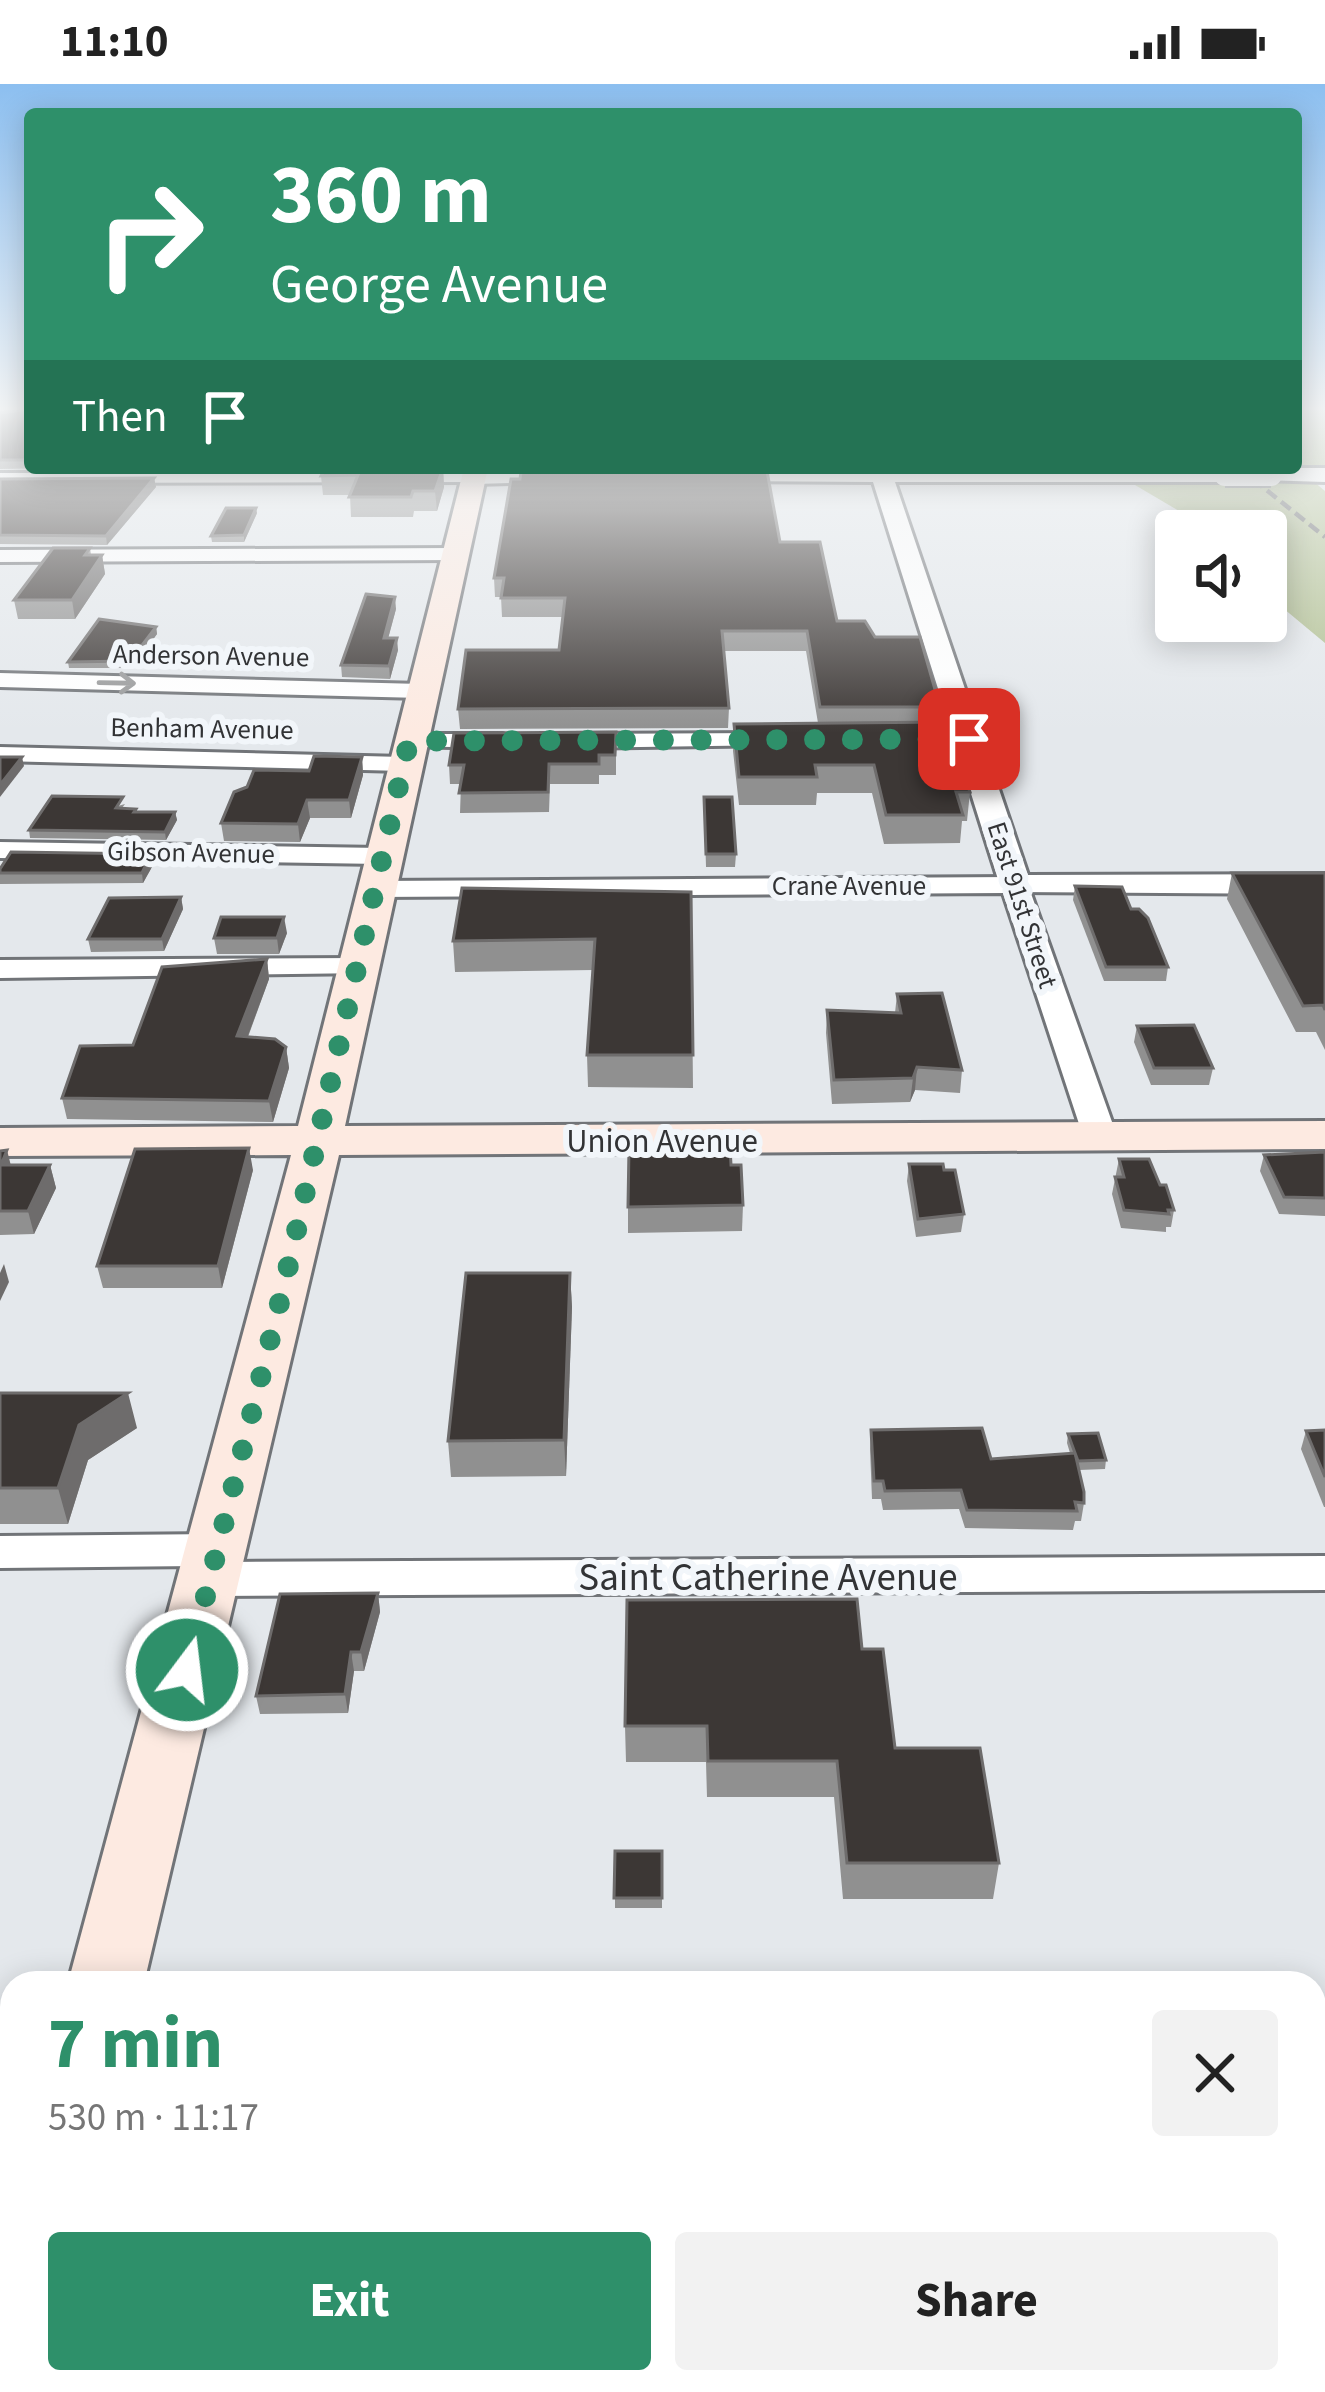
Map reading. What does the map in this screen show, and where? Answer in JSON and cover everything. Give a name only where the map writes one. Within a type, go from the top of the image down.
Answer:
[{"type":"main road","points":[[109,1971],[214,1565],[464,517]]},
{"type":"main road","name":"Union Avenue","points":[[0,1142],[1325,1135]]},
{"type":"street","name":"East 91st Street","points":[[893,517],[955,739],[1013,885],[1100,1136]]},
{"type":"street","points":[[0,556],[455,554]]},
{"type":"street","name":"Anderson Avenue","points":[[0,680],[422,691]]},
{"type":"street","name":"Benham Avenue","points":[[0,754],[406,753],[535,741],[805,740]]},
{"type":"street","name":"Gibson Avenue","points":[[0,850],[377,873]]},
{"type":"street","name":"Crane Avenue","points":[[377,873],[1013,885],[1325,884]]},
{"type":"street","points":[[0,969],[359,967]]},
{"type":"street","name":"Saint Catherine Avenue","points":[[0,1552],[214,1565],[1325,1573]]},
{"type":"green space","points":[[1287,517],[1325,517],[1325,643],[1287,611]]},
{"type":"building","points":[[0,517],[122,517],[106,536],[0,535]]},
{"type":"building","points":[[221,517],[252,517],[244,535],[211,536]]},
{"type":"building","points":[[505,517],[775,517],[780,542],[820,542],[837,621],[865,621],[875,637],[920,637],[940,707],[820,707],[807,631],[722,631],[729,708],[458,709],[466,650],[559,650],[565,598],[501,598],[504,578],[494,578]]},
{"type":"building","points":[[53,548],[90,548],[85,555],[102,555],[72,600],[14,600]]},
{"type":"building","points":[[366,594],[395,597],[384,638],[397,638],[389,666],[341,665]]},
{"type":"building","points":[[99,619],[156,627],[130,661],[68,662]]},
{"type":"building","points":[[946,722],[970,792],[956,792],[963,815],[886,815],[874,765],[815,765],[817,777],[739,777],[734,724]]},
{"type":"building","points":[[616,732],[615,755],[599,755],[599,764],[549,764],[548,792],[459,793],[464,765],[449,765],[454,733]]},
{"type":"building","points":[[314,756],[362,757],[349,800],[307,800],[298,824],[221,823],[234,792],[247,787],[254,770],[309,771]]},
{"type":"building","points":[[0,757],[22,757],[0,785]]},
{"type":"building","points":[[52,796],[123,797],[116,808],[175,812],[165,832],[29,830]]},
{"type":"building","points":[[704,797],[732,797],[736,854],[706,854]]},
{"type":"building","points":[[11,852],[151,854],[142,873],[0,873]]},
{"type":"building","points":[[1232,873],[1325,873],[1325,1010],[1323,1005],[1303,1006]]},
{"type":"building","points":[[1075,886],[1122,887],[1131,909],[1139,909],[1148,918],[1168,967],[1106,967]]},
{"type":"building","points":[[462,888],[691,892],[693,1055],[587,1055],[595,939],[453,941]]},
{"type":"building","points":[[181,897],[162,939],[88,939],[109,898]]},
{"type":"building","points":[[221,917],[284,917],[277,938],[214,938]]},
{"type":"building","points":[[267,959],[237,1036],[275,1039],[286,1047],[269,1101],[62,1098],[80,1046],[133,1045],[162,967]]},
{"type":"building","points":[[942,993],[962,1070],[917,1067],[913,1078],[834,1080],[827,1010],[901,1013],[897,994]]},
{"type":"building","points":[[1194,1025],[1213,1068],[1154,1068],[1137,1026]]},
{"type":"building","points":[[730,1147],[731,1165],[741,1165],[743,1205],[628,1207],[629,1148]]},
{"type":"building","points":[[249,1148],[218,1266],[97,1266],[135,1149]]},
{"type":"building","points":[[7,1150],[1,1165],[50,1165],[28,1211],[0,1211],[0,1151]]},
{"type":"building","points":[[1325,1152],[1325,1198],[1284,1197],[1264,1155]]},
{"type":"building","points":[[1119,1159],[1149,1159],[1160,1185],[1166,1185],[1174,1210],[1168,1210],[1169,1214],[1124,1210],[1115,1177],[1124,1177]]},
{"type":"building","points":[[909,1164],[943,1164],[944,1170],[955,1170],[964,1214],[918,1219]]},
{"type":"building","points":[[466,1273],[570,1273],[564,1440],[448,1441]]},
{"type":"building","points":[[0,1393],[128,1393],[79,1425],[58,1488],[0,1488]]},
{"type":"building","points":[[982,1428],[991,1459],[1075,1453],[1084,1503],[1075,1502],[1077,1511],[967,1510],[961,1490],[885,1491],[883,1481],[874,1481],[871,1430]]},
{"type":"building","points":[[1325,1430],[1325,1477],[1306,1431]]},
{"type":"building","points":[[1098,1433],[1106,1460],[1078,1461],[1068,1434]]},
{"type":"building","points":[[378,1593],[361,1652],[351,1652],[345,1694],[256,1696],[280,1594]]},
{"type":"building","points":[[857,1599],[862,1649],[883,1649],[895,1748],[980,1748],[999,1863],[847,1863],[837,1761],[708,1761],[707,1726],[625,1726],[627,1600]]},
{"type":"building","points":[[615,1851],[662,1851],[662,1898],[614,1898]]},
{"type":"railway","points":[[1300,517],[1325,537]]},
{"type":"route","points":[[187,1670],[284,1285],[409,741],[969,739]]}]
